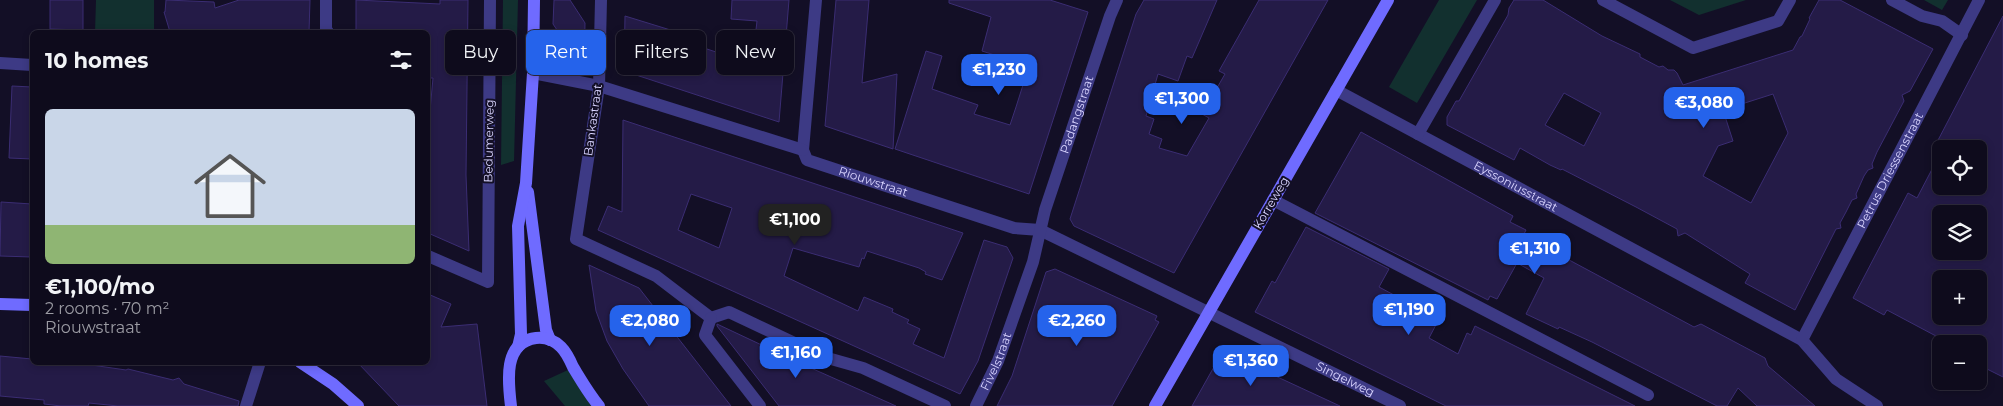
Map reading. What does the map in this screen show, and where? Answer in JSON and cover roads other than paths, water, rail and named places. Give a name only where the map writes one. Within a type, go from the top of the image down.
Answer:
[{"type":"main road","points":[[534,0],[534,30]]},
{"type":"main road","name":"Korreweg","points":[[1155,406],[1388,0]]},
{"type":"main road","points":[[518,347],[521,334],[518,226],[526,183],[533,75]]},
{"type":"main road","points":[[526,183],[546,330],[550,340]]},
{"type":"main road","points":[[0,304],[30,305]]},
{"type":"main road","points":[[511,406],[509,387],[510,363],[513,354],[526,341],[535,338],[550,340],[560,346],[599,406]]},
{"type":"main road","points":[[304,365],[333,384],[358,406]]},
{"type":"street","points":[[326,0],[327,30]]},
{"type":"street","name":"Bedumerweg","points":[[430,257],[488,282],[490,0]]},
{"type":"street","name":"Bankastraat","points":[[601,0],[599,86],[576,239],[656,276],[711,318]]},
{"type":"street","points":[[803,150],[816,0]]},
{"type":"street","name":"Padangstraat","points":[[1040,230],[1045,210],[1116,0]]},
{"type":"street","points":[[1418,134],[1495,0]]},
{"type":"street","points":[[1602,0],[1692,48],[1778,21],[1790,0]]},
{"type":"street","points":[[1892,0],[1922,16],[1942,21],[1962,35]]},
{"type":"street","name":"Petrus Driessenstraat","points":[[1802,340],[1979,0]]},
{"type":"street","points":[[0,63],[30,65]]},
{"type":"street","name":"Riouwstraat","points":[[543,75],[599,86],[803,150],[807,160],[1014,228],[1040,230],[1209,313]]},
{"type":"street","name":"Eyssoniusstraat","points":[[1336,90],[1802,340]]},
{"type":"street","points":[[1273,200],[1648,395]]},
{"type":"street","name":"Fivelstraat","points":[[976,406],[998,361],[1033,262],[1040,230]]},
{"type":"street","points":[[760,406],[705,335],[711,318],[729,312],[824,357],[862,368],[945,406]]},
{"type":"street","name":"Singelweg","points":[[1209,313],[1400,406]]},
{"type":"street","points":[[1802,340],[1836,379],[1877,406]]},
{"type":"street","points":[[246,406],[259,365]]}]
